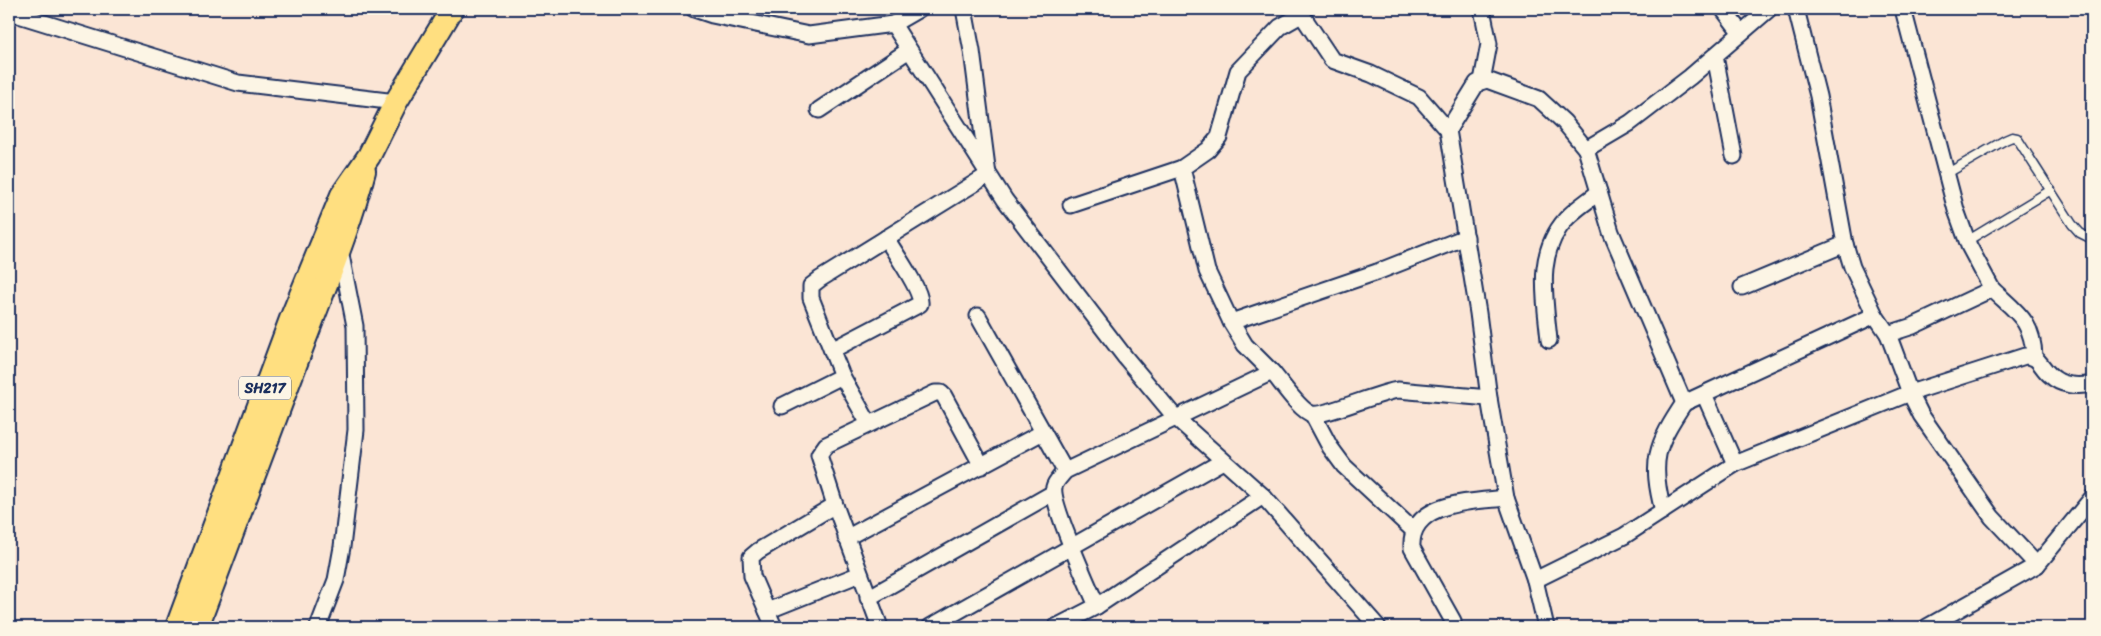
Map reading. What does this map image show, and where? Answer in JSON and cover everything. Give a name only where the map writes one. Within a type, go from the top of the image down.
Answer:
[{"type":"main road","name":"SH217","points":[[177,627],[291,319],[342,195],[368,156],[396,102],[452,9]]},
{"type":"main road","name":"SH217","points":[[198,627],[314,314],[340,250],[356,204],[368,156]]},
{"type":"street","points":[[694,9],[712,15],[809,35],[893,24],[919,9]]},
{"type":"street","points":[[964,9],[972,51],[988,175]]},
{"type":"street","points":[[1482,9],[1489,44],[1482,81]]},
{"type":"street","points":[[1723,9],[1740,34]]},
{"type":"street","points":[[1586,149],[1630,123],[1715,56],[1769,9]]},
{"type":"street","points":[[1796,9],[1818,96],[1845,244],[1852,267],[1875,314],[1888,334],[1910,392],[1921,415],[1992,517],[2036,565]]},
{"type":"street","points":[[1903,9],[1946,174],[1967,241],[1992,289],[2023,318],[2030,329],[2034,345],[2034,357]]},
{"type":"street","points":[[9,12],[238,83],[396,102]]},
{"type":"street","points":[[1072,205],[1182,168],[1208,150],[1219,137],[1238,71],[1280,27],[1300,12],[1332,60],[1371,74],[1419,97],[1448,130],[1506,498],[1535,580],[1546,627]]},
{"type":"street","points":[[893,24],[1005,200],[1089,310],[1175,417],[1263,496],[1378,627]]},
{"type":"street","points":[[818,110],[909,50]]},
{"type":"street","points":[[1715,56],[1734,156]]},
{"type":"street","points":[[1448,130],[1477,83],[1487,80],[1538,100],[1564,122],[1586,149],[1611,232],[1684,402]]},
{"type":"street","points":[[1182,168],[1208,271],[1231,322],[1245,345],[1272,372],[1304,410],[1313,415],[1330,447],[1344,466],[1414,530]]},
{"type":"street","points":[[869,424],[842,376],[811,298],[811,286],[988,175]]},
{"type":"street","points":[[1549,340],[1544,288],[1545,260],[1551,240],[1567,218],[1599,192]]},
{"type":"street","points":[[1231,322],[1377,272],[1466,237]]},
{"type":"street","points":[[832,350],[920,304],[920,298],[915,288],[886,238]]},
{"type":"street","points":[[1742,287],[1845,244]]},
{"type":"street","points":[[318,627],[336,580],[342,547],[356,430],[355,326],[340,250]]},
{"type":"street","points":[[1888,334],[1913,326],[1992,289]]},
{"type":"street","points":[[1664,511],[1656,484],[1656,457],[1666,433],[1684,402],[1875,314]]},
{"type":"street","points":[[978,316],[1065,471]]},
{"type":"street","points":[[1535,580],[1624,536],[1735,464],[1910,392],[2025,356],[2034,357],[2056,380],[2077,386],[2092,384]]},
{"type":"street","points":[[1097,606],[1053,493],[1054,485],[1065,471],[1272,372]]},
{"type":"street","points":[[782,406],[842,376]]},
{"type":"street","points":[[1313,415],[1325,413],[1386,391],[1398,390],[1489,398]]},
{"type":"street","points":[[880,627],[846,538],[820,455],[826,445],[935,393],[941,393],[982,466]]},
{"type":"street","points":[[1704,394],[1735,464]]},
{"type":"street","points":[[846,538],[1043,432]]},
{"type":"street","points":[[930,627],[1073,548],[1223,461]]},
{"type":"street","points":[[868,598],[1053,493]]},
{"type":"street","points":[[1056,627],[1097,606],[1263,496]]},
{"type":"street","points":[[1453,621],[1412,548],[1411,536],[1424,516],[1433,510],[1506,498]]},
{"type":"street","points":[[1927,627],[2036,565],[2092,498]]},
{"type":"street","points":[[774,627],[752,576],[751,557],[835,505]]},
{"type":"street","points":[[767,611],[860,574]]},
{"type":"lane","points":[[1946,174],[2012,136],[2017,138],[2080,233],[2092,239]]},
{"type":"lane","points":[[1967,241],[2051,190]]}]
